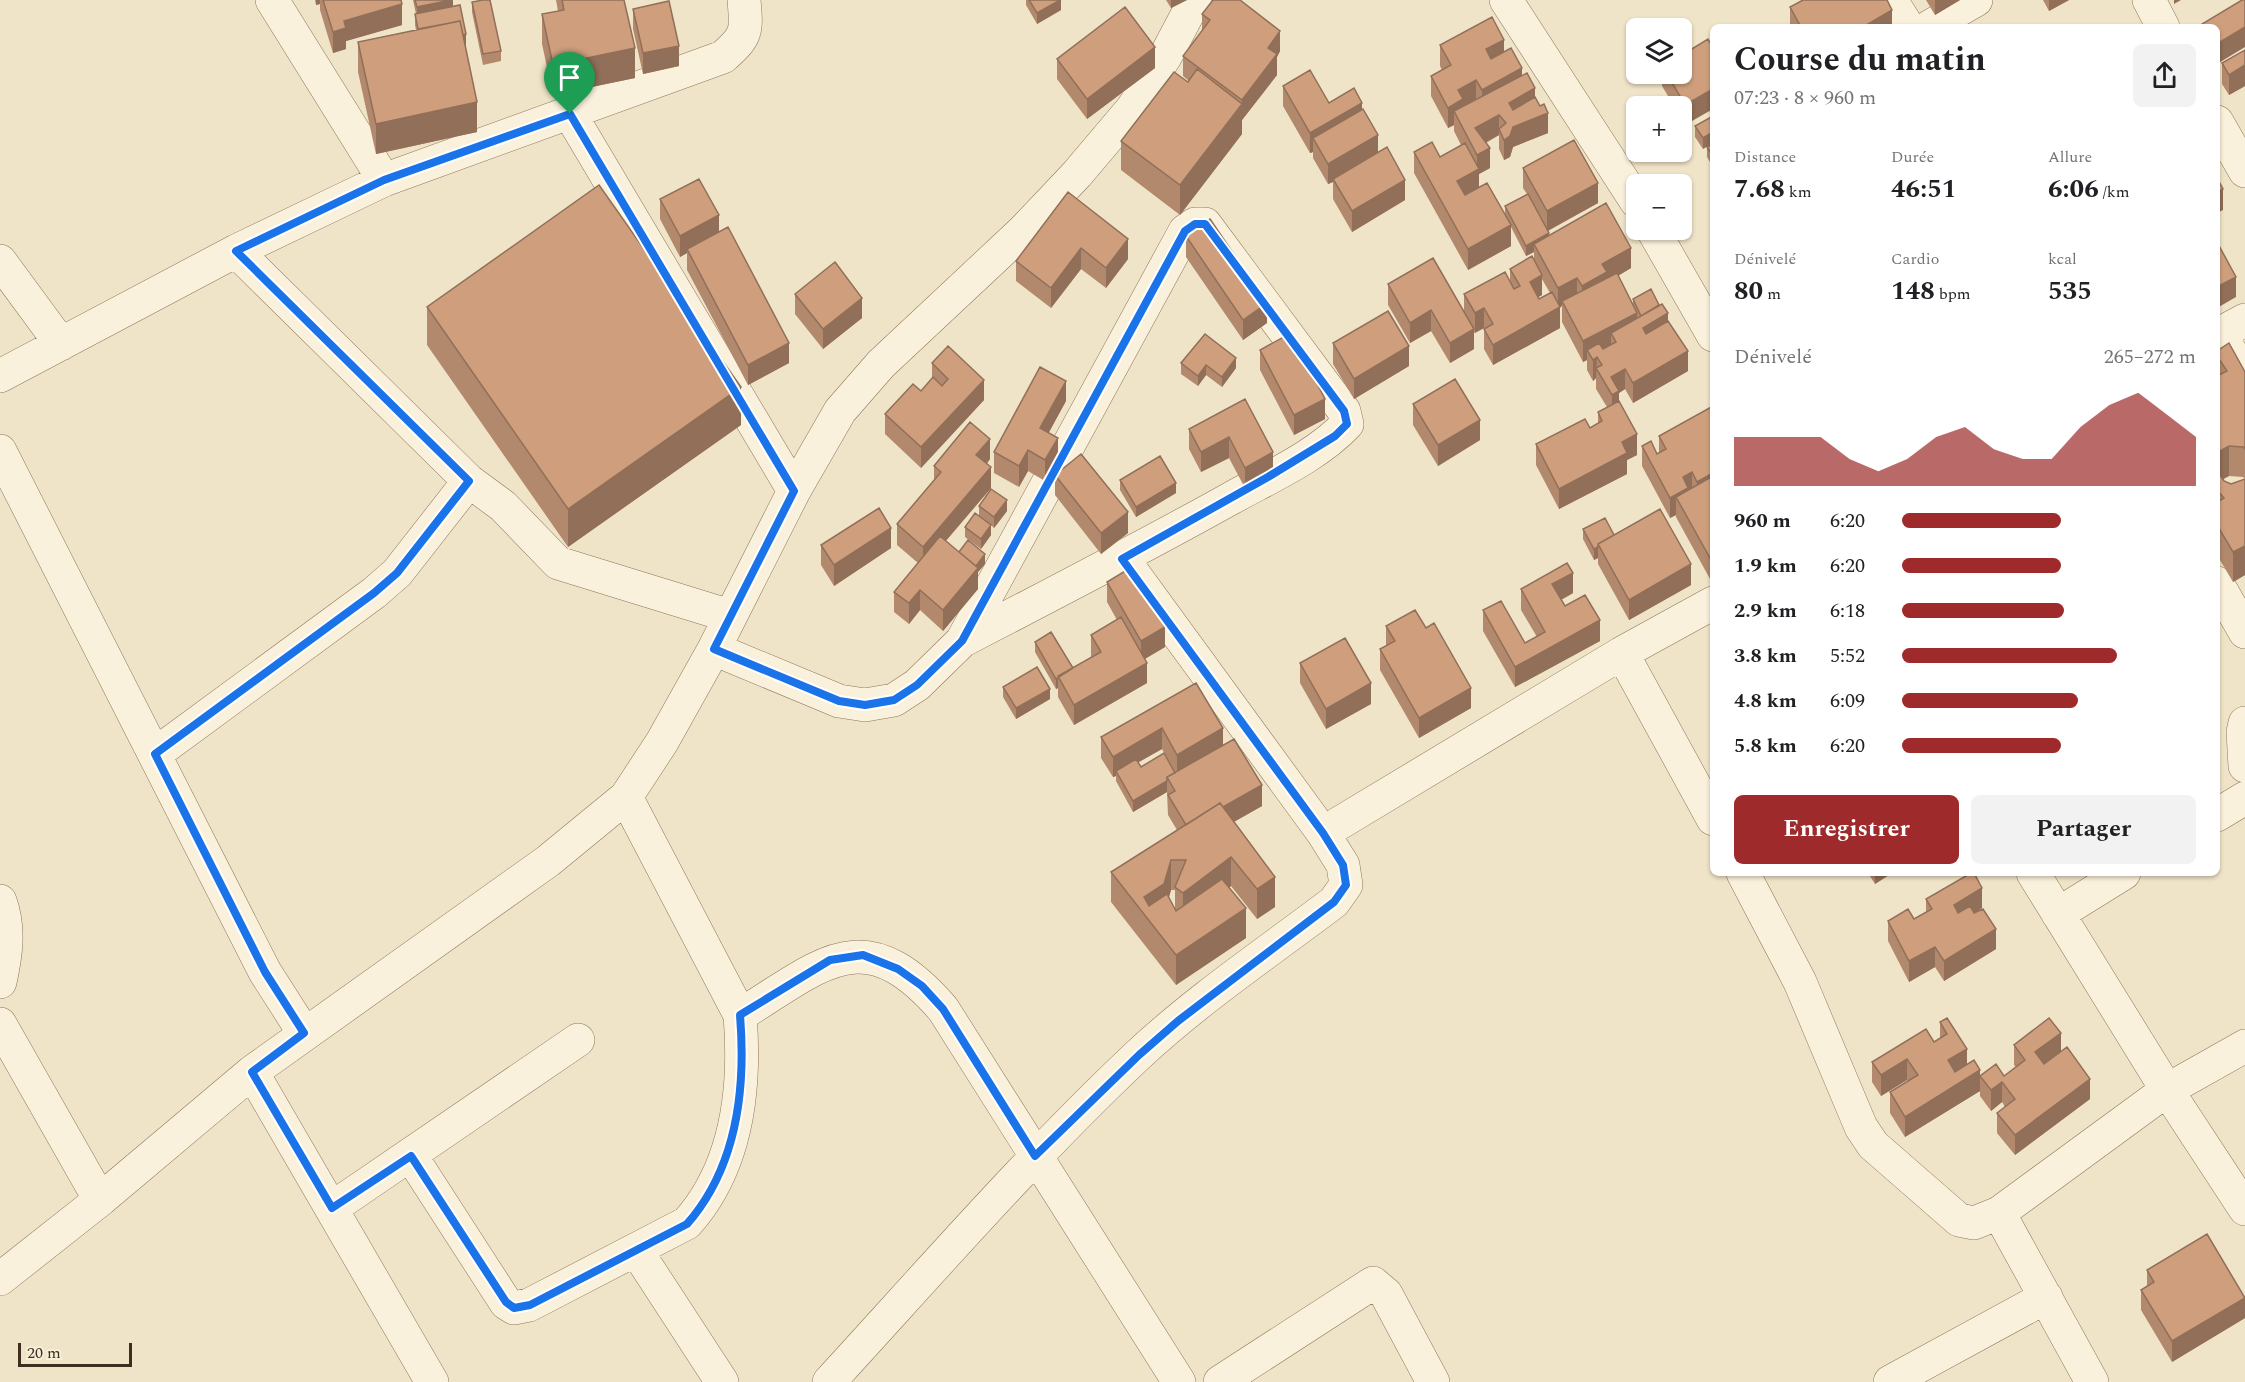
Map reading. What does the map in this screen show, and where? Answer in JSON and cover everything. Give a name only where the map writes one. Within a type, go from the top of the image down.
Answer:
[{"type":"street","points":[[272,0],[384,180]]},
{"type":"street","points":[[0,376],[236,251],[384,180],[723,57],[742,39],[746,18],[744,0]]},
{"type":"street","points":[[0,1279],[100,1200],[252,1072],[548,861],[626,797],[662,742],[714,649],[794,491],[840,411],[881,364],[1023,231],[1077,174],[1132,109],[1165,57],[1195,0]]},
{"type":"street","points":[[1506,0],[1626,186]]},
{"type":"street","points":[[1891,0],[1906,24]]},
{"type":"street","points":[[1934,24],[1976,0]]},
{"type":"street","points":[[2149,0],[2161,24]]},
{"type":"street","points":[[570,114],[794,491]]},
{"type":"street","points":[[2220,127],[2245,171]]},
{"type":"street","points":[[714,649],[839,701],[865,705],[894,700],[917,685],[962,641],[1185,231],[1195,224],[1205,224],[1344,411],[1347,424],[1335,436],[1268,477],[1122,559],[962,641]]},
{"type":"street","points":[[1659,240],[1710,330]]},
{"type":"street","points":[[236,251],[469,481],[503,506],[558,563],[730,616]]},
{"type":"street","points":[[0,261],[61,344]]},
{"type":"street","points":[[2227,329],[2245,378]]},
{"type":"street","points":[[0,451],[265,972],[304,1033]]},
{"type":"street","points":[[155,754],[374,593],[397,573],[469,481]]},
{"type":"street","points":[[829,1382],[1035,1156],[1139,1055],[1178,1021],[1334,902],[1346,885],[1343,865],[1323,833],[1122,559]]},
{"type":"street","points":[[2220,588],[2245,632]]},
{"type":"street","points":[[1323,833],[1622,653],[1710,605]]},
{"type":"street","points":[[1622,653],[1710,814]]},
{"type":"street","points":[[2245,723],[2243,732],[2245,766]]},
{"type":"street","points":[[411,1156],[506,1302],[514,1308],[530,1305],[687,1224],[705,1204],[724,1167],[733,1140],[743,1050],[740,1015],[626,797]]},
{"type":"street","points":[[2220,813],[2245,798]]},
{"type":"street","points":[[1745,876],[1784,948],[1853,1112],[1873,1144],[1959,1220],[1974,1223],[1999,1213],[2167,1090],[2245,1046]]},
{"type":"street","points":[[2035,876],[2167,1090],[2245,1209]]},
{"type":"street","points":[[2058,914],[2119,876]]},
{"type":"street","points":[[0,901],[5,915],[6,953],[0,982]]},
{"type":"street","points":[[740,1015],[830,960],[863,955],[898,969],[922,986],[943,1009],[1179,1382]]},
{"type":"street","points":[[0,1024],[100,1200]]},
{"type":"street","points":[[332,1208],[578,1040]]},
{"type":"street","points":[[252,1072],[432,1382]]},
{"type":"street","points":[[1999,1213],[2092,1382]]},
{"type":"street","points":[[636,1250],[722,1382]]},
{"type":"street","points":[[1220,1382],[1373,1283],[1386,1294],[1433,1382]]},
{"type":"street","points":[[1890,1382],[2046,1297]]},
{"type":"building","points":[[323,0],[401,0],[402,4],[344,21],[346,28],[333,32]]},
{"type":"building","points":[[415,0],[451,0],[417,7]]},
{"type":"building","points":[[490,0],[501,51],[483,54],[472,2]]},
{"type":"building","points":[[562,0],[624,0],[635,48],[553,65],[542,14],[564,10]]},
{"type":"building","points":[[1029,0],[1060,0],[1037,13]]},
{"type":"building","points":[[1213,0],[1240,0],[1280,31],[1268,48],[1277,54],[1242,100],[1183,56],[1210,20],[1202,14]]},
{"type":"building","points":[[1803,0],[1887,0],[1892,10],[1868,24],[1799,24],[1790,7]]},
{"type":"building","points":[[2245,0],[2245,27],[2220,42],[2220,24],[2202,24]]},
{"type":"building","points":[[669,1],[679,46],[643,53],[633,9]]},
{"type":"building","points":[[460,5],[466,34],[463,35],[460,21],[418,29],[415,14]]},
{"type":"building","points":[[1125,7],[1155,47],[1087,99],[1057,59]]},
{"type":"building","points":[[1492,17],[1504,40],[1486,49],[1491,59],[1511,48],[1522,68],[1482,90],[1476,80],[1458,90],[1463,99],[1448,108],[1431,76],[1451,65],[1440,45]]},
{"type":"building","points":[[460,21],[477,102],[376,124],[358,42]]},
{"type":"building","points":[[1708,39],[1710,43],[1710,91],[1692,101],[1692,96],[1680,96],[1673,84],[1692,84],[1692,49]]},
{"type":"building","points":[[2245,50],[2245,65],[2229,75],[2222,63]]},
{"type":"building","points":[[1197,69],[1242,104],[1180,185],[1121,141],[1174,72],[1188,82]]},
{"type":"building","points":[[1310,70],[1329,103],[1354,88],[1362,103],[1310,133],[1283,86]]},
{"type":"building","points":[[1527,73],[1535,88],[1509,103],[1513,110],[1535,97],[1540,106],[1544,104],[1548,113],[1513,127],[1510,136],[1504,140],[1499,129],[1506,123],[1499,115],[1475,128],[1490,148],[1477,155],[1454,111]]},
{"type":"building","points":[[1363,109],[1378,135],[1328,164],[1313,138]]},
{"type":"building","points":[[1710,118],[1710,134],[1703,138],[1695,126]]},
{"type":"building","points":[[1574,140],[1598,183],[1547,211],[1523,168]]},
{"type":"building","points":[[1432,142],[1440,157],[1465,143],[1479,169],[1457,181],[1465,195],[1487,183],[1511,225],[1468,249],[1414,152]]},
{"type":"building","points":[[1387,147],[1405,180],[1352,211],[1333,179]]},
{"type":"building","points":[[699,179],[719,215],[680,236],[660,199]]},
{"type":"building","points":[[599,185],[741,387],[568,509],[427,307]]},
{"type":"building","points":[[1068,192],[1128,239],[1106,268],[1081,248],[1051,288],[1016,261]]},
{"type":"building","points":[[1528,194],[1549,233],[1526,246],[1505,206]]},
{"type":"building","points":[[1606,203],[1631,248],[1602,264],[1607,272],[1582,286],[1577,278],[1558,288],[1534,244]]},
{"type":"building","points":[[1210,219],[1267,303],[1243,320],[1186,236]]},
{"type":"building","points":[[728,227],[789,343],[748,365],[687,249]]},
{"type":"building","points":[[2220,248],[2236,277],[2220,285]]},
{"type":"building","points":[[1532,256],[1542,275],[1530,282],[1539,299],[1552,292],[1560,307],[1493,345],[1484,329],[1493,324],[1484,308],[1475,313],[1464,294],[1505,272],[1514,289],[1520,286],[1510,269]]},
{"type":"building","points":[[1433,258],[1474,329],[1450,343],[1431,310],[1410,323],[1388,284]]},
{"type":"building","points":[[835,262],[862,298],[823,329],[795,294]]},
{"type":"building","points":[[1617,273],[1637,313],[1583,341],[1562,301]]},
{"type":"building","points":[[1651,289],[1659,305],[1641,316],[1633,299]]},
{"type":"building","points":[[1662,304],[1668,313],[1643,328],[1646,334],[1668,321],[1688,351],[1633,383],[1625,369],[1611,377],[1619,391],[1612,395],[1596,368],[1602,365],[1597,357],[1593,360],[1587,350],[1599,343],[1603,349],[1616,342],[1611,333]]},
{"type":"building","points":[[1388,311],[1409,346],[1354,379],[1333,343]]},
{"type":"building","points":[[1291,333],[1325,399],[1294,415],[1260,350]]},
{"type":"building","points":[[1205,334],[1236,358],[1222,377],[1206,365],[1198,376],[1181,363]]},
{"type":"building","points":[[2229,343],[2245,372],[2245,449],[2229,446],[2220,451],[2220,374],[2227,371],[2220,360],[2220,349]]},
{"type":"building","points":[[948,346],[984,380],[921,447],[885,414],[913,384],[921,391],[933,377],[942,386],[948,379],[932,363]]},
{"type":"building","points":[[1040,367],[1066,381],[1040,428],[1058,438],[1045,460],[1028,450],[1019,466],[994,452]]},
{"type":"building","points":[[1455,379],[1480,420],[1438,445],[1413,404]]},
{"type":"building","points":[[1245,399],[1273,452],[1245,468],[1229,437],[1201,452],[1189,429]]},
{"type":"building","points":[[1619,401],[1637,434],[1622,442],[1627,453],[1559,489],[1536,444],[1585,419],[1590,428],[1602,421],[1598,412]]},
{"type":"building","points":[[1710,408],[1710,475],[1697,482],[1692,472],[1683,477],[1688,488],[1670,498],[1642,446],[1651,441],[1657,454],[1666,449],[1659,436]]},
{"type":"building","points":[[970,422],[990,439],[976,455],[991,467],[923,547],[897,524],[941,472],[934,466]]},
{"type":"building","points":[[1081,454],[1128,512],[1101,533],[1055,475]]},
{"type":"building","points":[[1160,456],[1176,483],[1136,507],[1120,480]]},
{"type":"building","points":[[2220,475],[2224,481],[2231,484],[2245,479],[2245,546],[2233,552],[2220,530],[2220,500],[2224,498],[2220,493]]},
{"type":"building","points":[[1710,478],[1710,558],[1676,497]]},
{"type":"building","points":[[991,489],[1007,500],[994,517],[979,506]]},
{"type":"building","points":[[879,508],[891,528],[834,565],[821,545]]},
{"type":"building","points":[[1660,509],[1691,564],[1629,600],[1598,544]]},
{"type":"building","points":[[975,513],[991,525],[981,539],[965,527]]},
{"type":"building","points":[[1605,518],[1614,535],[1598,544],[1598,547],[1594,549],[1583,529]]},
{"type":"building","points":[[940,536],[978,568],[943,610],[920,590],[909,603],[894,592]]},
{"type":"building","points":[[968,540],[985,554],[976,566],[959,552]]},
{"type":"building","points":[[1567,563],[1573,573],[1552,584],[1565,606],[1585,595],[1600,620],[1515,667],[1483,610],[1501,601],[1525,643],[1545,632],[1521,589]]},
{"type":"building","points":[[1130,568],[1165,627],[1141,641],[1107,582]]},
{"type":"building","points":[[1415,610],[1426,628],[1434,623],[1471,688],[1419,718],[1380,649],[1395,641],[1386,626]]},
{"type":"building","points":[[1121,617],[1147,663],[1074,705],[1058,676],[1101,652],[1091,635]]},
{"type":"building","points":[[1051,632],[1073,668],[1056,679],[1035,642]]},
{"type":"building","points":[[1345,638],[1371,683],[1326,709],[1300,663]]},
{"type":"building","points":[[1037,667],[1050,689],[1016,708],[1003,687]]},
{"type":"building","points":[[1196,683],[1223,728],[1177,755],[1162,728],[1113,757],[1101,737]]},
{"type":"building","points":[[1234,739],[1262,785],[1223,807],[1220,803],[1186,825],[1168,795],[1175,791],[1167,777]]},
{"type":"building","points":[[1164,753],[1175,773],[1167,777],[1167,781],[1133,801],[1116,771],[1136,759],[1141,767]]},
{"type":"building","points":[[1220,803],[1275,877],[1257,889],[1231,857],[1183,893],[1175,887],[1186,860],[1171,860],[1164,884],[1144,897],[1149,906],[1167,894],[1176,911],[1222,879],[1246,908],[1176,955],[1111,872]]},
{"type":"building","points":[[1966,876],[1976,876],[1982,888],[1954,905],[1958,913],[1970,906],[1974,913],[1983,909],[1996,929],[1944,961],[1935,947],[1909,961],[1888,921],[1908,909],[1914,919],[1932,909],[1926,899]]},
{"type":"building","points":[[1947,1018],[1967,1049],[1948,1060],[1955,1072],[1974,1060],[1980,1070],[1905,1117],[1890,1092],[1918,1075],[1907,1059],[1881,1075],[1872,1062],[1926,1029],[1934,1042],[1947,1034],[1940,1022]]},
{"type":"building","points":[[2049,1018],[2061,1033],[2035,1052],[2044,1064],[2067,1047],[2090,1079],[2015,1135],[1997,1113],[2015,1099],[2002,1082],[1991,1090],[1980,1076],[1996,1064],[2004,1076],[2025,1060],[2014,1045]]},
{"type":"building","points":[[2207,1234],[2245,1298],[2172,1341],[2141,1290],[2154,1282],[2147,1270]]},
{"type":"route","points":[[570,114],[794,491],[714,649],[839,701],[865,705],[894,700],[917,685],[962,641],[1185,231],[1195,224],[1205,224],[1344,411],[1347,424],[1335,436],[1268,477],[1122,559],[1323,833],[1343,865],[1346,885],[1334,902],[1178,1021],[1139,1055],[1035,1156],[943,1009],[922,986],[898,969],[863,955],[830,960],[740,1015],[743,1050],[733,1140],[724,1167],[705,1204],[687,1224],[530,1305],[514,1308],[506,1302],[411,1156],[332,1208],[252,1072],[304,1033],[265,972],[155,754],[374,593],[397,573],[469,481],[236,251],[384,180],[570,114]]}]
